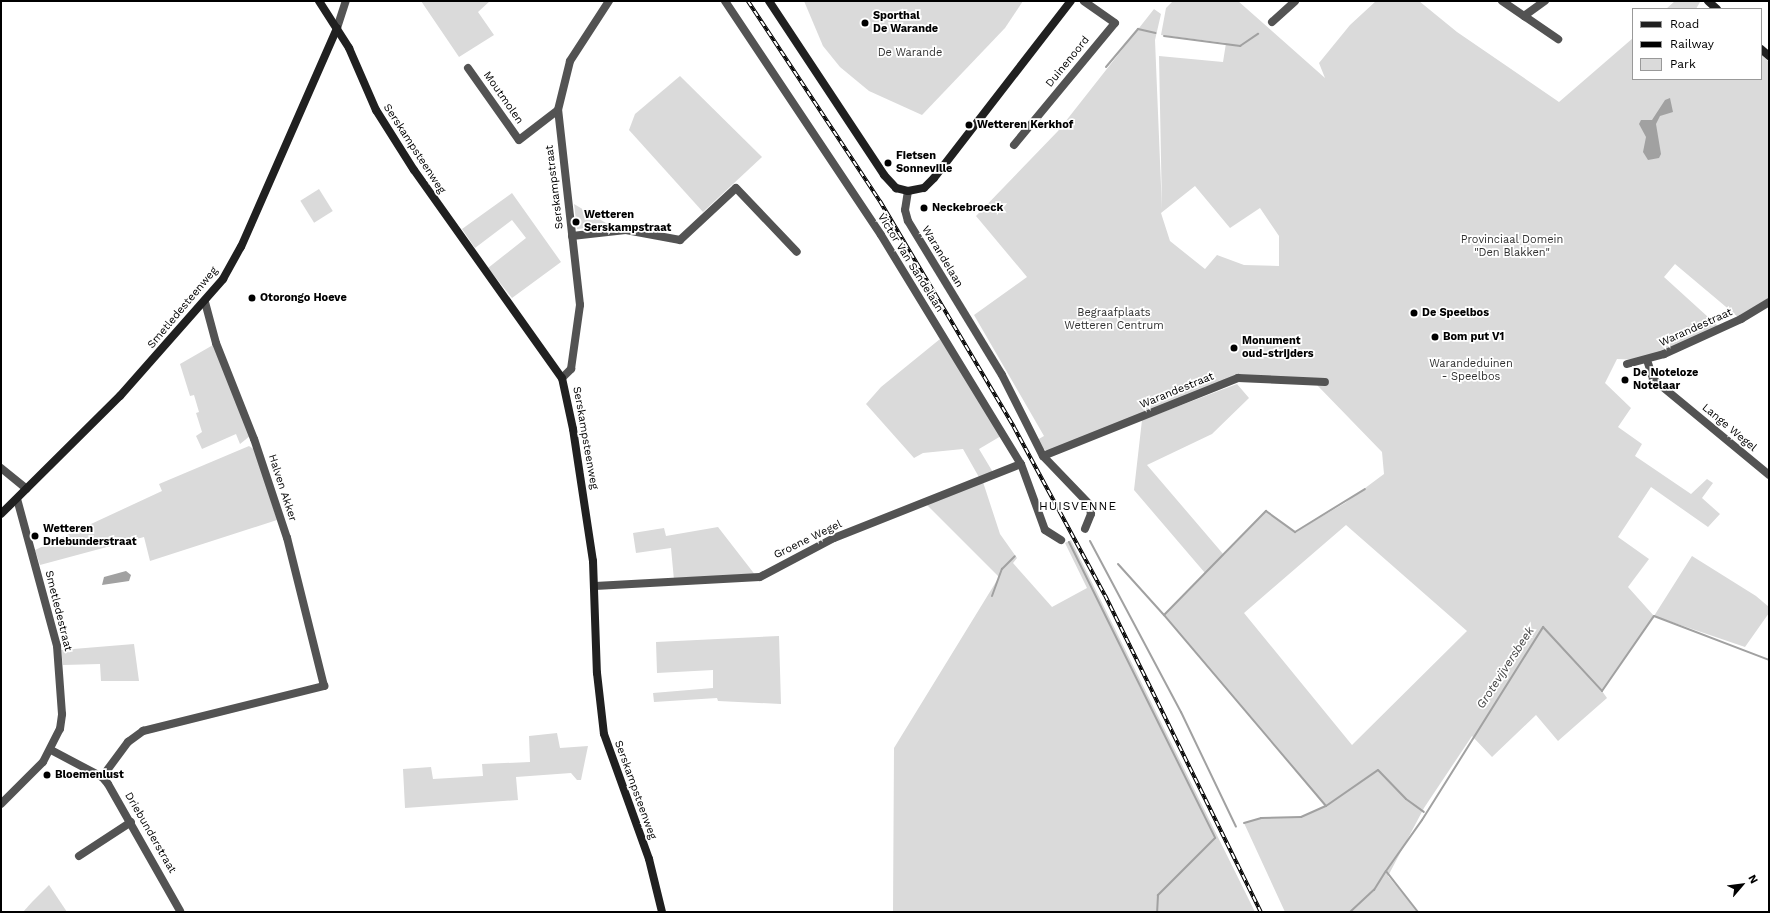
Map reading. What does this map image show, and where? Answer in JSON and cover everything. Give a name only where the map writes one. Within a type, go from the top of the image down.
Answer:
[{"type":"street","name":"Serskampsteenweg","points":[[319,1],[337,28],[374,106],[414,170],[562,378],[574,429],[595,586],[597,673],[604,734],[649,859],[662,912]]},
{"type":"street","points":[[337,28],[346,1]]},
{"type":"street","name":"Serskampstraat","points":[[562,378],[571,369],[580,306],[558,110],[570,61],[609,1]]},
{"type":"street","name":"Victor Van Sandelaan","points":[[725,1],[881,236],[1021,464],[1042,526],[1048,534],[1061,540]]},
{"type":"street","points":[[769,1],[884,175],[896,188],[908,192],[924,188],[934,178],[1071,1]]},
{"type":"street","name":"Duinenoord","points":[[1014,145],[1114,23],[1084,1]]},
{"type":"street","points":[[1272,22],[1295,1]]},
{"type":"street","points":[[1502,1],[1558,39]]},
{"type":"street","points":[[1524,16],[1545,1]]},
{"type":"street","points":[[1708,1],[1716,8]]},
{"type":"street","name":"Smetledesteenweg","points":[[1,514],[120,396],[205,302],[226,274],[241,247],[337,28]]},
{"type":"street","name":"Moutmolen","points":[[468,68],[519,140],[558,110]]},
{"type":"street","points":[[572,236],[626,230],[680,240],[736,188],[797,252]]},
{"type":"street","name":"Warandelaan","points":[[908,192],[905,210],[908,222],[1002,375],[1043,456],[1089,504],[1091,514],[1085,529]]},
{"type":"street","name":"Halven Akker","points":[[102,777],[128,742],[143,731],[324,686],[287,538],[254,439],[216,343],[205,302]]},
{"type":"street","name":"Warandestraat","points":[[1627,364],[1647,360],[1741,320],[1769,302]]},
{"type":"street","name":"Lange Wegel","points":[[1647,360],[1653,378],[1769,475]]},
{"type":"street","name":"Warandestraat","points":[[1043,456],[1238,378],[1325,382]]},
{"type":"street","name":"Groene Wegel","points":[[595,586],[760,577],[834,538],[1021,464]]},
{"type":"street","points":[[1,468],[27,489]]},
{"type":"street","name":"Smetledestraat","points":[[1,804],[43,762],[51,750],[62,714],[57,646],[17,499]]},
{"type":"street","name":"Driebunderstraat","points":[[51,750],[102,777],[131,822],[180,911]]},
{"type":"street","points":[[79,856],[131,822]]},
{"type":"green space","points":[[421,1],[490,1],[478,12],[494,35],[459,57]]},
{"type":"green space","name":"De Warande","points":[[804,1],[1023,1],[1005,28],[922,115],[869,91],[840,67],[823,46]]},
{"type":"green space","points":[[1173,1],[1238,1],[1325,78],[1319,63],[1350,25],[1376,1],[1419,1],[1457,32],[1559,102],[1632,39],[1632,80],[1762,80],[1762,55],[1769,62],[1769,298],[1738,317],[1675,264],[1664,277],[1719,327],[1643,360],[1617,359],[1605,383],[1631,408],[1618,427],[1642,444],[1635,456],[1691,494],[1707,479],[1713,483],[1702,498],[1720,514],[1708,527],[1651,487],[1618,537],[1649,559],[1628,587],[1654,616],[1602,691],[1607,698],[1558,741],[1536,715],[1492,757],[1472,736],[1424,808],[1388,876],[1418,912],[1285,912],[1244,823],[1261,818],[1301,817],[1326,806],[1164,615],[1205,573],[1134,490],[1142,420],[1237,384],[1249,398],[1212,434],[1147,465],[1224,555],[1266,511],[1295,532],[1345,503],[1384,474],[1382,452],[1317,385],[1236,376],[1048,451],[1041,448],[1037,440],[1044,436],[974,315],[1027,277],[976,216],[1058,131],[1154,9],[1161,14],[1155,40],[1162,210],[1159,56],[1223,62],[1226,43],[1161,35],[1166,8]],"holes":[[[1195,186],[1230,228],[1260,208],[1279,236],[1279,266],[1244,265],[1217,255],[1205,269],[1170,241],[1161,213]],[[1346,525],[1467,631],[1352,745],[1244,613]]]},
{"type":"green space","points":[[1675,1],[1700,1],[1697,8],[1667,8]]},
{"type":"green space","points":[[680,76],[762,157],[703,212],[629,130],[635,114]]},
{"type":"green space","points":[[319,189],[333,211],[314,223],[300,201]]},
{"type":"green space","points":[[512,193],[561,262],[512,298],[488,268],[526,238],[512,220],[475,248],[462,229]]},
{"type":"green space","points":[[574,204],[611,226],[577,229]]},
{"type":"green space","points":[[940,339],[1001,436],[979,449],[994,474],[980,479],[963,449],[923,453],[914,458],[866,404],[881,387]]},
{"type":"green space","points":[[213,345],[250,436],[240,444],[236,434],[202,449],[196,436],[202,432],[196,413],[199,412],[194,395],[190,396],[180,364]]},
{"type":"green space","points":[[249,446],[255,450],[277,520],[150,561],[144,537],[40,565],[35,550],[162,491],[159,484]]},
{"type":"green space","points":[[983,482],[1000,534],[1017,558],[1013,563],[1052,607],[1087,588],[1065,543],[1071,540],[1255,912],[893,912],[894,748],[999,577],[926,504]]},
{"type":"green space","points":[[718,527],[756,576],[674,580],[671,548],[636,553],[633,533],[664,528],[666,536]]},
{"type":"green space","points":[[1692,556],[1756,596],[1769,607],[1769,613],[1745,647],[1654,616]]},
{"type":"green space","points":[[779,636],[781,704],[718,701],[717,698],[654,702],[653,693],[713,688],[713,670],[657,673],[656,642]]},
{"type":"green space","points":[[134,644],[139,681],[101,681],[100,664],[63,665],[61,650]]},
{"type":"green space","points":[[557,733],[560,748],[588,746],[581,780],[577,780],[571,773],[516,777],[518,800],[405,808],[403,769],[431,767],[433,779],[483,776],[482,764],[530,762],[529,736]]},
{"type":"green space","points":[[49,885],[67,912],[23,912],[32,902]]},
{"type":"shaded area","points":[[1670,98],[1673,112],[1660,116],[1656,124],[1661,154],[1659,158],[1648,160],[1643,152],[1646,137],[1639,124],[1641,120],[1652,120],[1665,100]]},
{"type":"shaded area","points":[[126,571],[131,575],[129,581],[102,585],[104,577]]},
{"type":"waterway","points":[[1106,67],[1138,29],[1156,33]]},
{"type":"waterway","points":[[1164,36],[1240,46],[1258,34]]},
{"type":"waterway","points":[[1244,823],[1261,818],[1301,817],[1326,806],[1164,615],[1266,511],[1295,532],[1365,489]]},
{"type":"waterway","points":[[1090,541],[1181,712],[1236,827]]},
{"type":"waterway","points":[[1069,542],[1215,838],[1158,895],[1157,912]]},
{"type":"waterway","points":[[992,596],[1002,569],[1015,556]]},
{"type":"waterway","points":[[1118,564],[1164,615]]},
{"type":"waterway","name":"Grotevijversbeek","points":[[1418,912],[1386,871],[1422,820],[1543,627],[1602,691],[1654,616],[1769,660]]},
{"type":"waterway","points":[[1326,806],[1378,770],[1406,799],[1424,812]]},
{"type":"waterway","name":"Grotevijversbeek","points":[[1350,912],[1374,890],[1386,871]]},
{"type":"railway","points":[[748,1],[880,201],[1014,427],[1105,595],[1261,912]]},
{"type":"place","name":"Sporthal De Warande","points":[[865,23]]},
{"type":"place","name":"Wetteren Kerkhof","points":[[969,125]]},
{"type":"place","name":"Fietsen Sonneville","points":[[888,163]]},
{"type":"place","name":"Neckebroeck","points":[[924,208]]},
{"type":"place","name":"Wetteren Serskampstraat","points":[[576,222]]},
{"type":"place","name":"Otorongo Hoeve","points":[[252,298]]},
{"type":"place","name":"De Speelbos","points":[[1414,313]]},
{"type":"place","name":"Bom put V1","points":[[1435,337]]},
{"type":"place","name":"Monument oud-strijders","points":[[1234,348]]},
{"type":"place","name":"De Noteloze Notelaar","points":[[1625,380]]},
{"type":"place","name":"Wetteren Driebunderstraat","points":[[35,536]]},
{"type":"place","name":"Bloemenlust","points":[[47,775]]},
{"type":"district","name":"HUISVENNE","points":[[1078,507]]},
{"type":"park label","name":"Provinciaal Domein \"Den Blakken\"","points":[[1512,247]]},
{"type":"park label","name":"Begraafplaats Wetteren Centrum","points":[[1114,320]]},
{"type":"park label","name":"Warandeduinen - Speelbos","points":[[1471,371]]}]
